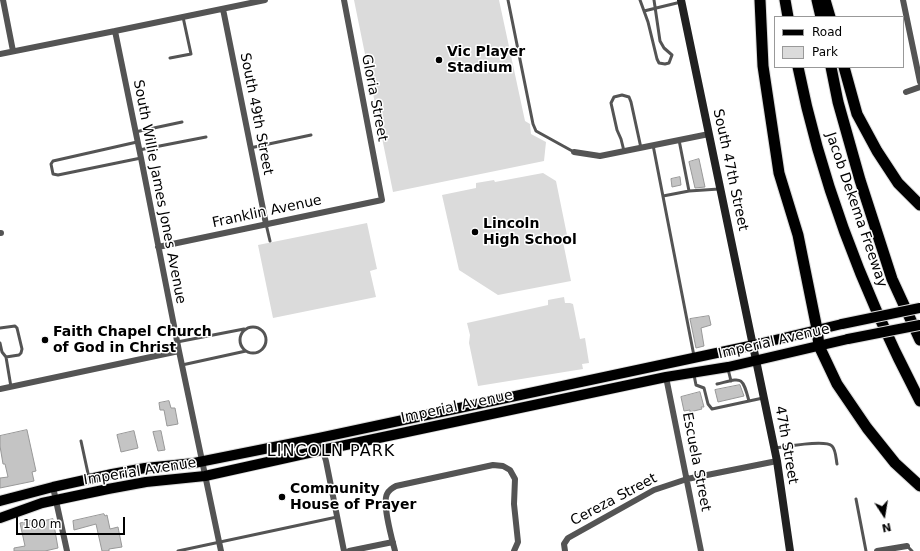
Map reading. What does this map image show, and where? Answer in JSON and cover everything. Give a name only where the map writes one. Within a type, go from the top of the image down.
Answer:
[{"type":"highway","points":[[760,0],[763,66],[779,173],[798,236],[817,329],[819,346],[837,384],[867,428],[895,463],[920,486]]},
{"type":"highway","points":[[785,0],[788,16]]},
{"type":"highway","points":[[817,0],[820,16]]},
{"type":"highway","points":[[825,0],[830,16]]},
{"type":"highway","name":"Jacob Dekema Freeway","points":[[798,68],[806,107],[828,183],[857,266],[901,365],[920,401]]},
{"type":"highway","name":"Jacob Dekema Freeway","points":[[831,68],[840,109],[860,180],[892,279],[920,340]]},
{"type":"highway","points":[[844,68],[857,114],[898,183],[920,205]]},
{"type":"main road","name":"South 47th Street","points":[[681,1],[754,345]]},
{"type":"main road","name":"Imperial Avenue","points":[[0,502],[53,487],[89,479],[145,468],[202,461],[319,438],[695,358],[817,329],[920,308]]},
{"type":"main road","name":"Imperial Avenue","points":[[0,518],[29,507],[57,500],[146,482],[205,476],[666,377],[728,367],[848,339],[920,325]]},
{"type":"main road","name":"47th Street","points":[[754,345],[775,448],[790,551]]},
{"type":"street","points":[[3,0],[13,51]]},
{"type":"street","points":[[0,54],[265,0]]},
{"type":"street","name":"Gloria Street","points":[[344,0],[382,200]]},
{"type":"street","points":[[903,0],[920,82]]},
{"type":"street","name":"South 49th Street","points":[[223,9],[266,224]]},
{"type":"street","name":"South Willie James Jones Avenue","points":[[115,31],[178,351],[221,551]]},
{"type":"street","points":[[906,92],[920,86]]},
{"type":"street","points":[[574,152],[600,156],[709,134]]},
{"type":"street","name":"Franklin Avenue","points":[[158,247],[382,200]]},
{"type":"street","points":[[0,389],[178,351]]},
{"type":"street","name":"Escuela Street","points":[[666,377],[701,551]]},
{"type":"street","points":[[319,438],[344,551]]},
{"type":"street","name":"Cereza Street","points":[[565,550],[564,544],[568,538],[654,490],[687,480],[777,461]]},
{"type":"street","points":[[395,551],[384,503],[387,494],[391,489],[396,486],[493,465],[502,466],[510,470],[515,479],[514,504],[518,542],[515,550]]},
{"type":"street","points":[[53,487],[67,551]]},
{"type":"street","points":[[349,551],[393,542]]},
{"type":"street","points":[[877,551],[907,546]]},
{"type":"lane","points":[[508,0],[536,131],[574,152]]},
{"type":"lane","points":[[640,0],[656,59],[659,63],[670,63],[672,55],[666,50],[660,41],[654,0]]},
{"type":"lane","points":[[644,11],[681,1]]},
{"type":"lane","points":[[170,58],[191,54],[183,17]]},
{"type":"lane","points":[[624,151],[617,130],[611,103],[614,97],[622,95],[629,97],[631,102],[640,148]]},
{"type":"lane","points":[[135,132],[182,122]]},
{"type":"lane","points":[[250,148],[311,135]]},
{"type":"lane","points":[[139,150],[206,137]]},
{"type":"lane","points":[[679,140],[690,191]]},
{"type":"lane","points":[[137,142],[54,161],[51,164],[53,174],[58,176],[141,158]]},
{"type":"lane","points":[[653,145],[695,358]]},
{"type":"lane","points":[[663,196],[690,191],[721,189]]},
{"type":"lane","points":[[266,224],[270,241]]},
{"type":"lane","points":[[0,328],[15,326],[22,349],[19,355],[6,357]]},
{"type":"lane","points":[[177,342],[255,327],[259,328],[265,334],[266,338],[265,346],[259,352],[251,353],[246,351],[182,365]]},
{"type":"lane","points":[[246,328],[240,335],[240,340],[246,351]]},
{"type":"lane","points":[[0,342],[2,352],[6,357],[11,386]]},
{"type":"lane","points":[[728,367],[731,381]]},
{"type":"lane","points":[[693,372],[696,385],[704,388],[708,404],[712,409],[764,398]]},
{"type":"lane","points":[[717,384],[738,379],[743,382],[749,401]]},
{"type":"lane","points":[[81,441],[89,479]]},
{"type":"lane","points":[[775,448],[813,443],[827,443],[832,446],[838,464]]},
{"type":"lane","points":[[856,499],[866,551]]},
{"type":"lane","points":[[178,551],[337,517]]},
{"type":"lane","points":[[907,546],[912,551]]},
{"type":"green space","name":"Vic Player Stadium","points":[[354,0],[499,0],[525,121],[530,124],[531,134],[546,142],[544,161],[393,192]]},
{"type":"green space","points":[[543,173],[556,181],[567,235],[562,237],[571,281],[498,295],[459,270],[442,195],[476,188],[476,183],[494,180],[495,182]]},
{"type":"green space","points":[[367,223],[377,269],[370,271],[376,297],[273,318],[258,245]]},
{"type":"green space","points":[[564,297],[565,303],[573,304],[580,339],[585,338],[589,363],[582,364],[583,369],[478,386],[469,343],[470,335],[467,323],[548,305],[548,300]]},
{"type":"building","points":[[699,159],[705,187],[695,188],[689,162]]},
{"type":"building","points":[[680,177],[681,185],[672,187],[671,179]]},
{"type":"building","points":[[709,316],[711,325],[701,328],[704,346],[696,348],[690,319]]},
{"type":"building","points":[[740,385],[744,396],[718,402],[715,390]]},
{"type":"building","points":[[700,392],[704,407],[701,407],[702,409],[690,412],[690,410],[684,411],[681,397]]},
{"type":"building","points":[[169,401],[171,408],[175,408],[178,424],[167,426],[164,410],[160,410],[159,403]]},
{"type":"building","points":[[27,430],[36,471],[32,472],[34,481],[0,488],[0,478],[8,477],[5,464],[3,464],[0,436]]},
{"type":"building","points":[[134,431],[138,448],[121,452],[117,435]]},
{"type":"building","points":[[161,431],[165,450],[158,451],[153,432]]},
{"type":"building","points":[[104,514],[105,516],[107,515],[110,529],[118,527],[122,547],[109,549],[109,551],[102,551],[96,524],[74,530],[73,521]]},
{"type":"building","points":[[53,519],[58,548],[45,551],[14,551],[14,548],[25,546],[20,523],[33,520],[33,523]]},
{"type":"place","name":"Vic Player Stadium","points":[[439,60]]},
{"type":"place","name":"Lincoln High School","points":[[475,232]]},
{"type":"place","name":"Faith Chapel Church of God in Christ","points":[[45,340]]},
{"type":"place","name":"Community House of Prayer","points":[[282,497]]},
{"type":"district","name":"LINCOLN PARK","points":[[331,452]]}]
